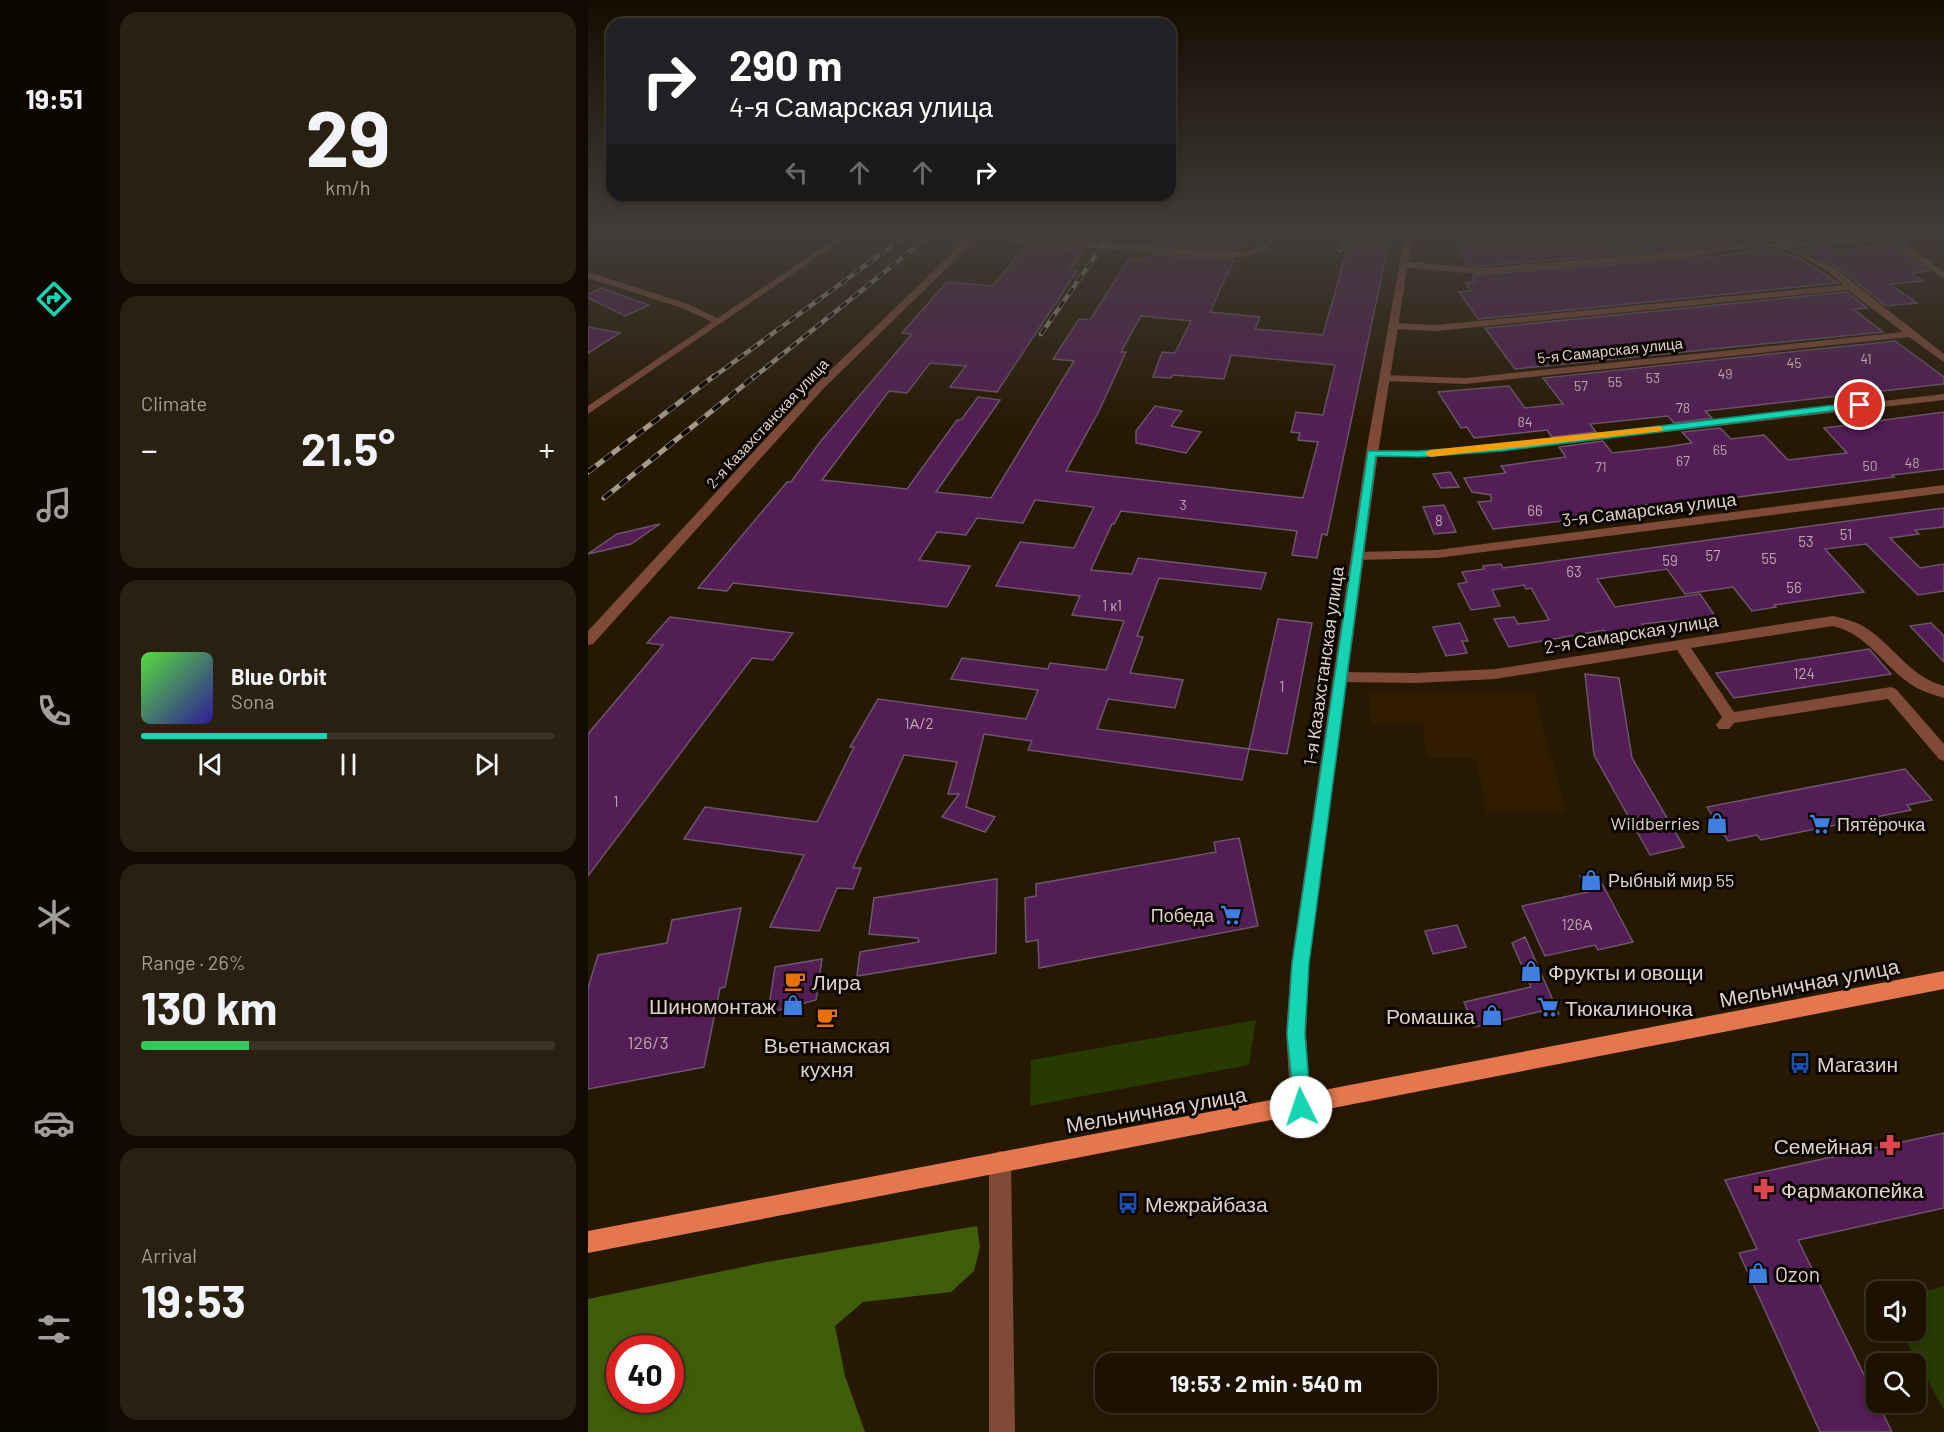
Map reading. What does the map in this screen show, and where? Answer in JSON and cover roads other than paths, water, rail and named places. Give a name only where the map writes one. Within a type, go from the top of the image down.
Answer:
[{"type":"main road","name":"Мельничная улица","points":[[588,1242],[1000,1162],[1301,1107],[1944,980]]},
{"type":"street","points":[[663,299],[720,322]]},
{"type":"street","points":[[588,411],[753,299]]},
{"type":"street","name":"2-я Казахстанская улица","points":[[588,640],[820,386],[910,299]]},
{"type":"street","name":"1-я Казахстанская улица","points":[[1301,1107],[1296,1034],[1300,964],[1372,453],[1399,299]]},
{"type":"street","points":[[1393,326],[1447,327],[1731,299]]},
{"type":"street","points":[[1868,299],[1944,359]]},
{"type":"street","name":"5-я Самарская улица","points":[[1384,378],[1465,381],[1910,334]]},
{"type":"street","points":[[1372,453],[1419,454],[1501,448],[1944,397]]},
{"type":"street","name":"3-я Самарская улица","points":[[1358,556],[1437,554],[1944,489]]},
{"type":"street","name":"2-я Самарская улица","points":[[1341,677],[1416,678],[1495,674],[1833,621],[1844,622],[1863,631],[1923,686],[1944,692]]},
{"type":"street","points":[[1681,645],[1727,722],[1891,693],[1944,755]]},
{"type":"street","points":[[1000,1162],[1002,1432]]},
{"type":"railway","points":[[712,378],[820,299]]},
{"type":"railway","points":[[753,378],[851,299]]},
{"type":"railway","points":[[1041,334],[1065,299]]},
{"type":"railway","points":[[588,472],[714,376]]},
{"type":"railway","points":[[604,498],[755,376]]},
{"type":"place","name":"Wildberries","points":[[1717,823]]},
{"type":"place","name":"Пятёрочка","points":[[1820,824]]},
{"type":"place","name":"Рыбный мир 55","points":[[1591,880]]},
{"type":"place","name":"Победа","points":[[1231,915]]},
{"type":"place","name":"Фрукты и овощи","points":[[1531,971]]},
{"type":"place","name":"Лира","points":[[795,981]]},
{"type":"place","name":"Шиномонтаж","points":[[793,1005]]},
{"type":"place","name":"Тюкалиночка","points":[[1548,1007]]},
{"type":"place","name":"Ромашка","points":[[1492,1015]]},
{"type":"place","name":"Вьетнамская кухня","points":[[827,1017]]},
{"type":"place","name":"Магазин","points":[[1800,1063]]},
{"type":"place","name":"Семейная","points":[[1890,1145]]},
{"type":"place","name":"Фармакопейка","points":[[1764,1189]]},
{"type":"place","name":"Межрайбаза","points":[[1128,1203]]},
{"type":"place","name":"Ozon","points":[[1758,1273]]}]
